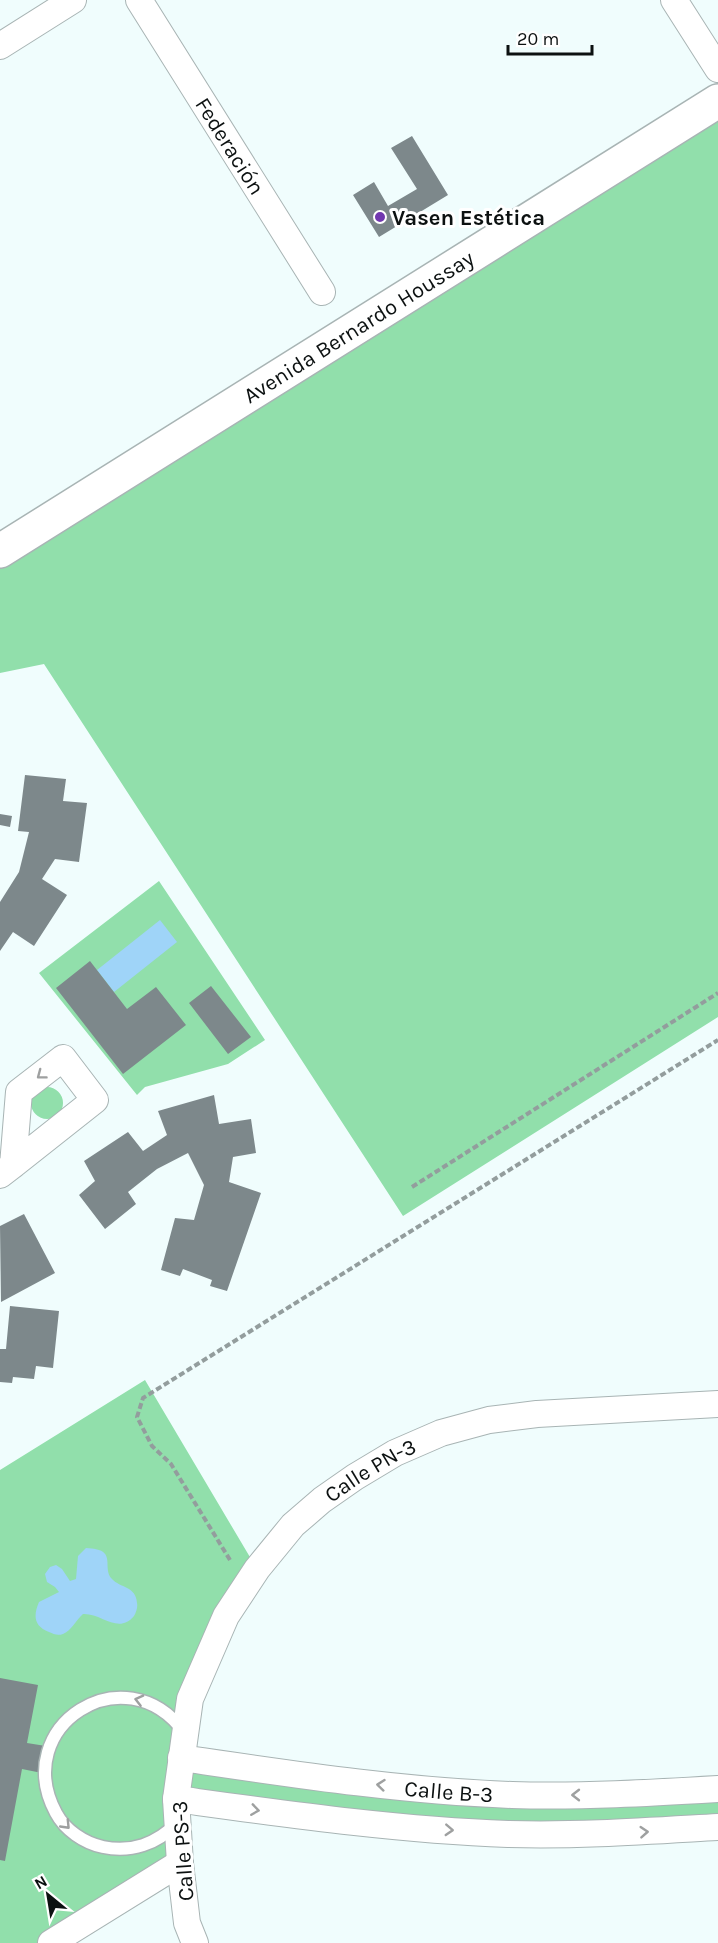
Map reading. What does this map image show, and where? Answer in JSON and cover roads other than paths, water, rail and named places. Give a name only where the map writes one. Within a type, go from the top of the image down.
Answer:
[{"type":"main road","name":"Avenida Bernardo Houssay","points":[[0,551],[718,101]]},
{"type":"street","points":[[0,46],[73,0]]},
{"type":"street","name":"Federación","points":[[139,0],[322,292]]},
{"type":"street","points":[[674,0],[718,69]]},
{"type":"street","name":"Calle PN-3","points":[[181,1758],[190,1699],[226,1616],[257,1569],[293,1525],[322,1500],[395,1453],[441,1433],[489,1420],[537,1414],[718,1404]]},
{"type":"street","name":"Calle B-3","points":[[181,1758],[322,1779],[418,1789],[513,1795],[605,1795],[718,1789]]},
{"type":"street","name":"Calle PS-3","points":[[181,1758],[177,1811],[180,1863],[188,1923],[195,1943]]},
{"type":"street","points":[[603,1834],[605,1795]]},
{"type":"street","name":"Calle B-3","points":[[177,1811],[189,1815],[212,1804],[312,1818],[412,1828],[508,1834],[603,1834],[718,1827]]},
{"type":"street","points":[[51,1943],[180,1863]]},
{"type":"lane","points":[[177,1811],[167,1834],[152,1843],[135,1848],[100,1847],[84,1840],[64,1824],[50,1802],[45,1785],[44,1768],[55,1735],[65,1721],[78,1710],[94,1702],[111,1698],[146,1701],[161,1708],[185,1733]]},
{"type":"water","points":[[160,920],[177,942],[114,992],[97,970]]},
{"type":"water","points":[[86,1548],[96,1549],[106,1555],[112,1579],[134,1593],[137,1606],[134,1616],[122,1624],[83,1614],[66,1633],[57,1635],[44,1630],[36,1620],[37,1607],[39,1602],[59,1592],[47,1582],[45,1574],[50,1567],[56,1565],[62,1569],[70,1581],[76,1579],[78,1556]]},
{"type":"place","name":"Vasen Estética","points":[[380,217]]}]
